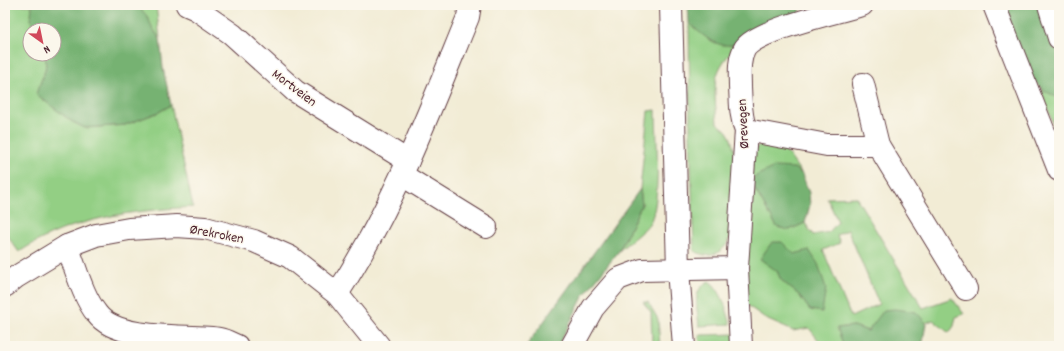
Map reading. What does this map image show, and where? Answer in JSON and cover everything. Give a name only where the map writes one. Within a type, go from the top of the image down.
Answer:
[{"type":"street","name":"Mortveien","points":[[187,5],[196,9],[232,34],[295,91],[486,227]]},
{"type":"street","points":[[337,294],[370,241],[405,168],[468,17],[470,5]]},
{"type":"street","points":[[671,5],[678,270],[684,346]]},
{"type":"street","name":"Ørevegen","points":[[741,346],[737,268],[746,130],[741,118],[740,63],[746,48],[761,37],[794,24],[862,5]]},
{"type":"street","points":[[994,5],[1059,170]]},
{"type":"street","points":[[1049,5],[1059,38]]},
{"type":"street","points":[[863,84],[878,145],[966,289]]},
{"type":"street","points":[[746,130],[827,145],[878,145]]},
{"type":"street","name":"Ørekroken","points":[[5,286],[16,277],[67,246],[96,235],[129,229],[177,226],[205,228],[254,241],[290,257],[337,294],[379,346]]},
{"type":"street","points":[[67,246],[89,302],[97,315],[106,322],[134,333],[222,339],[237,346]]},
{"type":"street","points":[[572,346],[593,308],[618,279],[642,270],[737,268]]},
{"type":"green space","points":[[11,5],[32,5],[32,22],[22,22],[22,62],[46,62],[44,74],[36,94],[71,121],[85,128],[125,125],[159,112],[171,105],[193,207],[124,214],[81,223],[39,240],[19,252],[5,233],[5,11]]},
{"type":"green space","points":[[32,5],[137,5],[147,16],[160,39],[163,68],[171,105],[159,112],[125,125],[85,128],[71,121],[36,94],[44,74],[46,62],[62,62],[62,22],[32,22]]},
{"type":"green space","points":[[137,5],[156,5],[160,39],[144,13]]},
{"type":"green space","points":[[688,5],[799,5],[801,17],[774,30],[740,43],[723,45],[713,42],[689,23]]},
{"type":"green space","points":[[1006,5],[1041,5],[1049,29],[1059,50],[1059,99],[1040,87],[1027,71],[1017,49]]},
{"type":"green space","points":[[689,23],[705,36],[741,42],[724,62],[716,78],[715,97],[717,123],[728,133],[731,139],[735,171],[734,217],[732,233],[725,246],[713,255],[704,255],[694,251],[690,134]]},
{"type":"green space","points":[[1040,87],[1059,99],[1059,141]]},
{"type":"green space","points":[[656,110],[657,186],[653,215],[647,227],[619,251],[642,204],[640,189],[648,111]]},
{"type":"green space","points":[[773,141],[786,151],[802,174],[794,168],[751,183],[777,227],[789,230],[805,223],[813,235],[829,232],[838,222],[827,198],[856,197],[923,308],[952,298],[964,314],[956,317],[954,326],[949,333],[933,320],[926,323],[915,312],[868,331],[854,326],[837,328],[844,346],[823,346],[809,328],[793,331],[768,320],[744,303],[752,153],[761,143]],"holes":[[[848,230],[879,304],[851,317],[823,250],[840,243],[837,235]],[[782,242],[794,254],[810,310],[799,295],[781,280],[777,271]]]},
{"type":"green space","points":[[774,167],[794,168],[802,174],[809,193],[810,205],[805,223],[789,230],[777,227],[751,183],[756,176]]},
{"type":"green space","points":[[640,189],[642,204],[619,251],[584,295],[558,346],[526,346]]},
{"type":"green space","points":[[772,242],[782,242],[794,254],[809,250],[818,264],[826,288],[822,312],[810,310],[799,295],[781,280],[777,271],[760,259]]},
{"type":"green space","points":[[709,281],[717,289],[731,324],[699,326],[696,300],[697,295],[703,285]]},
{"type":"green space","points":[[643,302],[648,302],[658,319],[660,346],[652,346],[651,312]]},
{"type":"green space","points":[[895,309],[916,312],[926,323],[923,342],[919,346],[844,346],[837,328],[854,326],[868,331],[884,310]]},
{"type":"green space","points":[[735,334],[735,346],[700,346],[699,335]]}]
